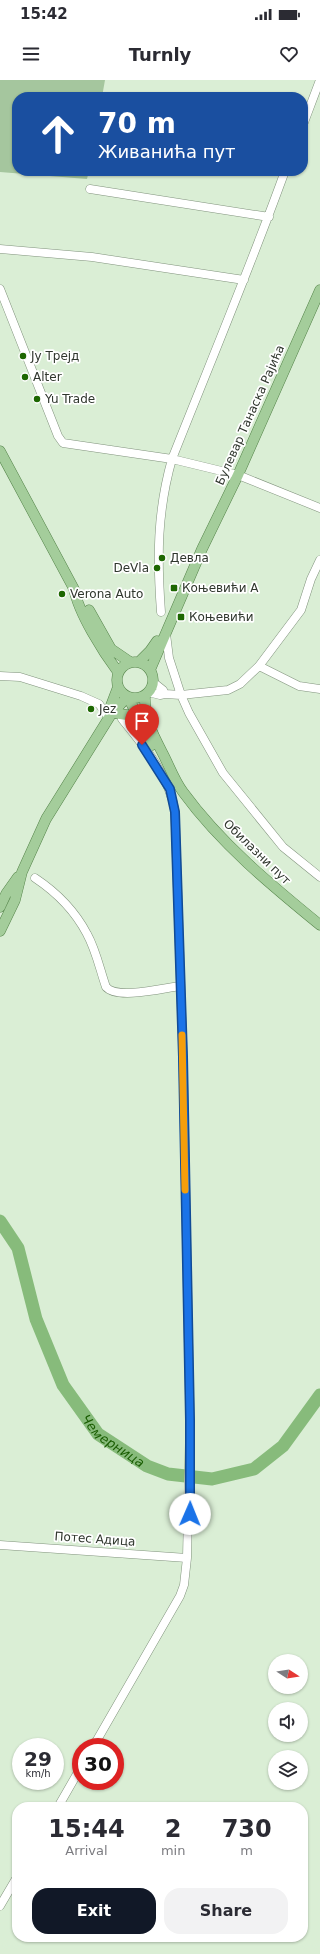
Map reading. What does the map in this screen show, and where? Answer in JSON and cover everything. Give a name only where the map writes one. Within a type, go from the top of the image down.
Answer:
[{"type":"main road","name":"Булевар Танаска Рајића","points":[[164,632],[195,558],[202,549],[238,475],[320,290]]},
{"type":"main road","points":[[0,452],[74,589],[80,595],[111,649],[150,670]]},
{"type":"main road","points":[[74,589],[75,598],[102,649],[118,672]]},
{"type":"main road","points":[[164,632],[154,645],[134,662],[122,666],[116,678],[118,687],[128,697],[139,721],[176,789]]},
{"type":"main road","points":[[164,632],[150,670],[149,690],[145,708],[148,722],[176,789]]},
{"type":"main road","points":[[114,716],[110,708],[118,687]]},
{"type":"main road","points":[[128,697],[136,698],[149,690]]},
{"type":"main road","points":[[0,931],[15,900],[22,872],[46,819],[128,697]]},
{"type":"main road","points":[[114,716],[127,715],[139,721]]},
{"type":"main road","name":"Обилазни пут","points":[[176,789],[241,858],[320,925]]},
{"type":"main road","points":[[0,907],[6,894],[22,872]]},
{"type":"street","points":[[308,112],[320,80]]},
{"type":"street","points":[[161,612],[158,551],[160,509],[172,459],[226,320],[244,280],[269,217],[283,176]]},
{"type":"street","points":[[90,189],[269,217]]},
{"type":"street","points":[[0,249],[92,257],[244,280]]},
{"type":"street","points":[[0,289],[58,436],[63,443],[172,459],[238,475],[320,508]]},
{"type":"street","points":[[149,690],[160,695],[180,694],[228,690],[240,684],[259,666],[301,610],[311,579],[320,560]]},
{"type":"street","points":[[164,632],[169,658],[180,694],[207,745],[234,788],[283,847],[320,877]]},
{"type":"street","points":[[259,666],[299,686],[320,689]]},
{"type":"street","points":[[0,676],[20,678],[99,704],[114,716],[147,753],[176,789],[175,819],[190,1436],[188,1558],[184,1585],[180,1596],[98,1738]]},
{"type":"street","points":[[35,878],[51,888],[66,903],[88,934],[106,987],[109,991],[118,993],[180,986]]},
{"type":"street","name":"Потес Адица","points":[[0,1545],[188,1558]]},
{"type":"street","points":[[61,1802],[72,1783]]},
{"type":"street","points":[[0,1906],[12,1886]]},
{"type":"green space","points":[[0,80],[105,80],[103,92],[12,92],[12,173],[0,172]]},
{"type":"green space","points":[[50,176],[88,176],[87,179]]},
{"type":"waterway","name":"Чемерница","points":[[0,1221],[18,1248],[36,1319],[63,1385],[98,1434],[147,1466],[168,1474],[212,1479],[254,1469],[283,1446],[320,1395]]},
{"type":"slow traffic","points":[[182,1035],[185,1190]]},
{"type":"place","name":"Ју Трејд","points":[[23,356]]},
{"type":"place","name":"Alter","points":[[25,377]]},
{"type":"place","name":"Yu Trade","points":[[37,399]]},
{"type":"place","name":"Девла","points":[[162,558]]},
{"type":"place","name":"DeVla","points":[[157,568]]},
{"type":"place","name":"Коњевићи А","points":[[174,588]]},
{"type":"place","name":"Verona Auto","points":[[62,594]]},
{"type":"place","name":"Коњевићи","points":[[181,617]]},
{"type":"place","name":"Jez","points":[[91,709]]},
{"type":"route","points":[[142,745],[170,789],[175,812],[183,1057],[190,1420],[190,1514]]}]
